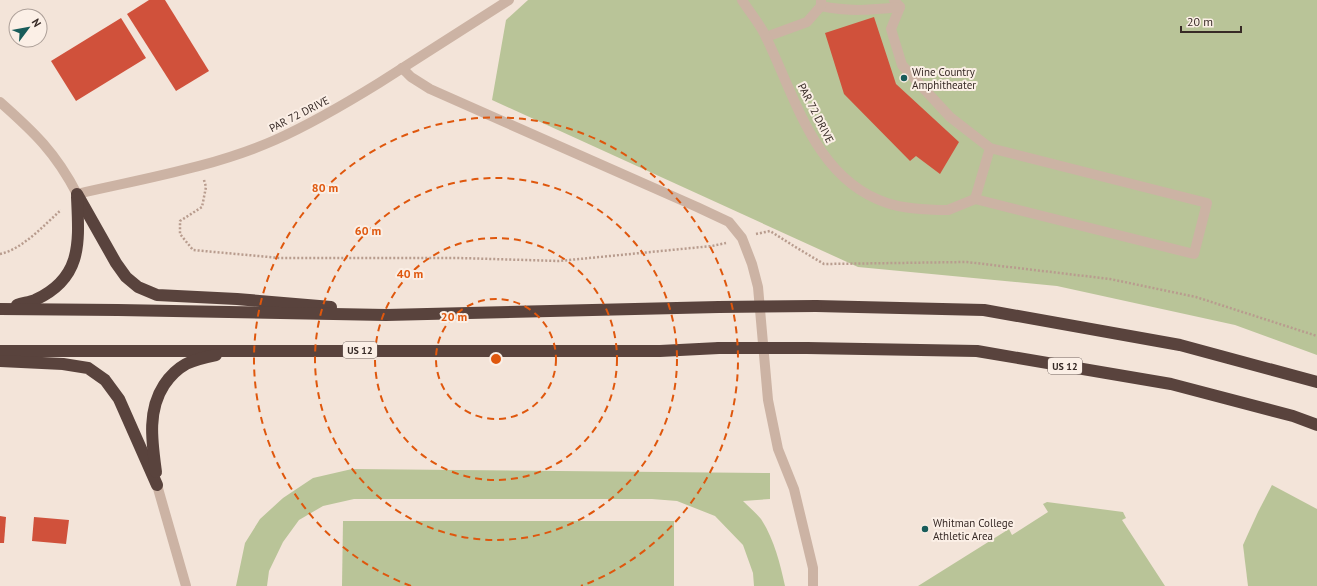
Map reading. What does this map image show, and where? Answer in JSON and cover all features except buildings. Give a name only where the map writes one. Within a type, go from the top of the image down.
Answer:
[{"type":"highway","points":[[0,309],[35,300],[56,287],[66,278],[74,263],[78,230],[77,194]]},
{"type":"highway","points":[[77,194],[116,263],[126,277],[138,287],[157,295],[236,299],[308,305],[386,315]]},
{"type":"highway","points":[[0,309],[386,315],[816,306],[984,310],[1180,345],[1317,382]]},
{"type":"highway","name":"US 12","points":[[0,351],[660,351],[719,348],[807,348],[977,351],[1171,384],[1293,416],[1317,425]]},
{"type":"highway","points":[[157,485],[152,445],[152,418],[160,391],[170,377],[186,364],[234,350]]},
{"type":"highway","points":[[0,361],[63,364],[88,368],[105,380],[119,399],[157,485]]},
{"type":"street","name":"PAR 72 DRIVE","points":[[77,194],[201,165],[238,154],[282,137],[317,119],[402,68],[509,0]]},
{"type":"street","name":"PAR 72 DRIVE","points":[[742,0],[766,37],[799,112],[818,148],[841,175],[864,193],[888,203],[925,210],[948,210],[975,199]]},
{"type":"street","points":[[766,37],[807,22],[821,3],[836,9],[864,10],[897,4],[891,29],[902,65],[950,118],[990,148],[1207,203],[1194,254],[975,199],[990,148]]},
{"type":"street","points":[[402,68],[411,77],[430,89],[729,222],[742,238],[752,264],[758,287],[768,400],[778,449],[794,490],[813,568],[813,586]]},
{"type":"street","points":[[0,102],[32,130],[44,144],[58,161],[77,194]]},
{"type":"street","points":[[157,485],[186,586]]},
{"type":"path","points":[[201,165],[206,187],[202,207],[180,221],[180,234],[192,250],[280,258],[459,258],[559,261],[712,246],[770,231],[824,264],[967,262],[1110,279],[1196,296],[1317,336]]},
{"type":"path","points":[[0,254],[7,252],[32,236],[77,194]]},
{"type":"green space","points":[[528,0],[1317,0],[1317,355],[1235,325],[1057,286],[858,267],[492,100],[506,20]]},
{"type":"green space","points":[[352,469],[770,473],[770,499],[743,501],[761,519],[770,535],[779,560],[785,586],[754,586],[753,573],[743,545],[715,516],[677,501],[652,499],[354,499],[323,506],[299,520],[283,542],[269,571],[267,586],[236,586],[245,543],[260,519],[283,498],[313,478]]},
{"type":"green space","points":[[1272,485],[1317,509],[1317,586],[1248,586],[1243,545]]},
{"type":"green space","points":[[1047,502],[1123,512],[1126,518],[1122,520],[1165,586],[918,586],[1009,529],[1012,535],[1048,512],[1043,504]]},
{"type":"green space","points":[[343,521],[674,521],[674,586],[342,586]]},
{"type":"place","name":"Wine Country Amphitheater","points":[[904,78]]},
{"type":"place","name":"Whitman College Athletic Area","points":[[925,529]]}]
